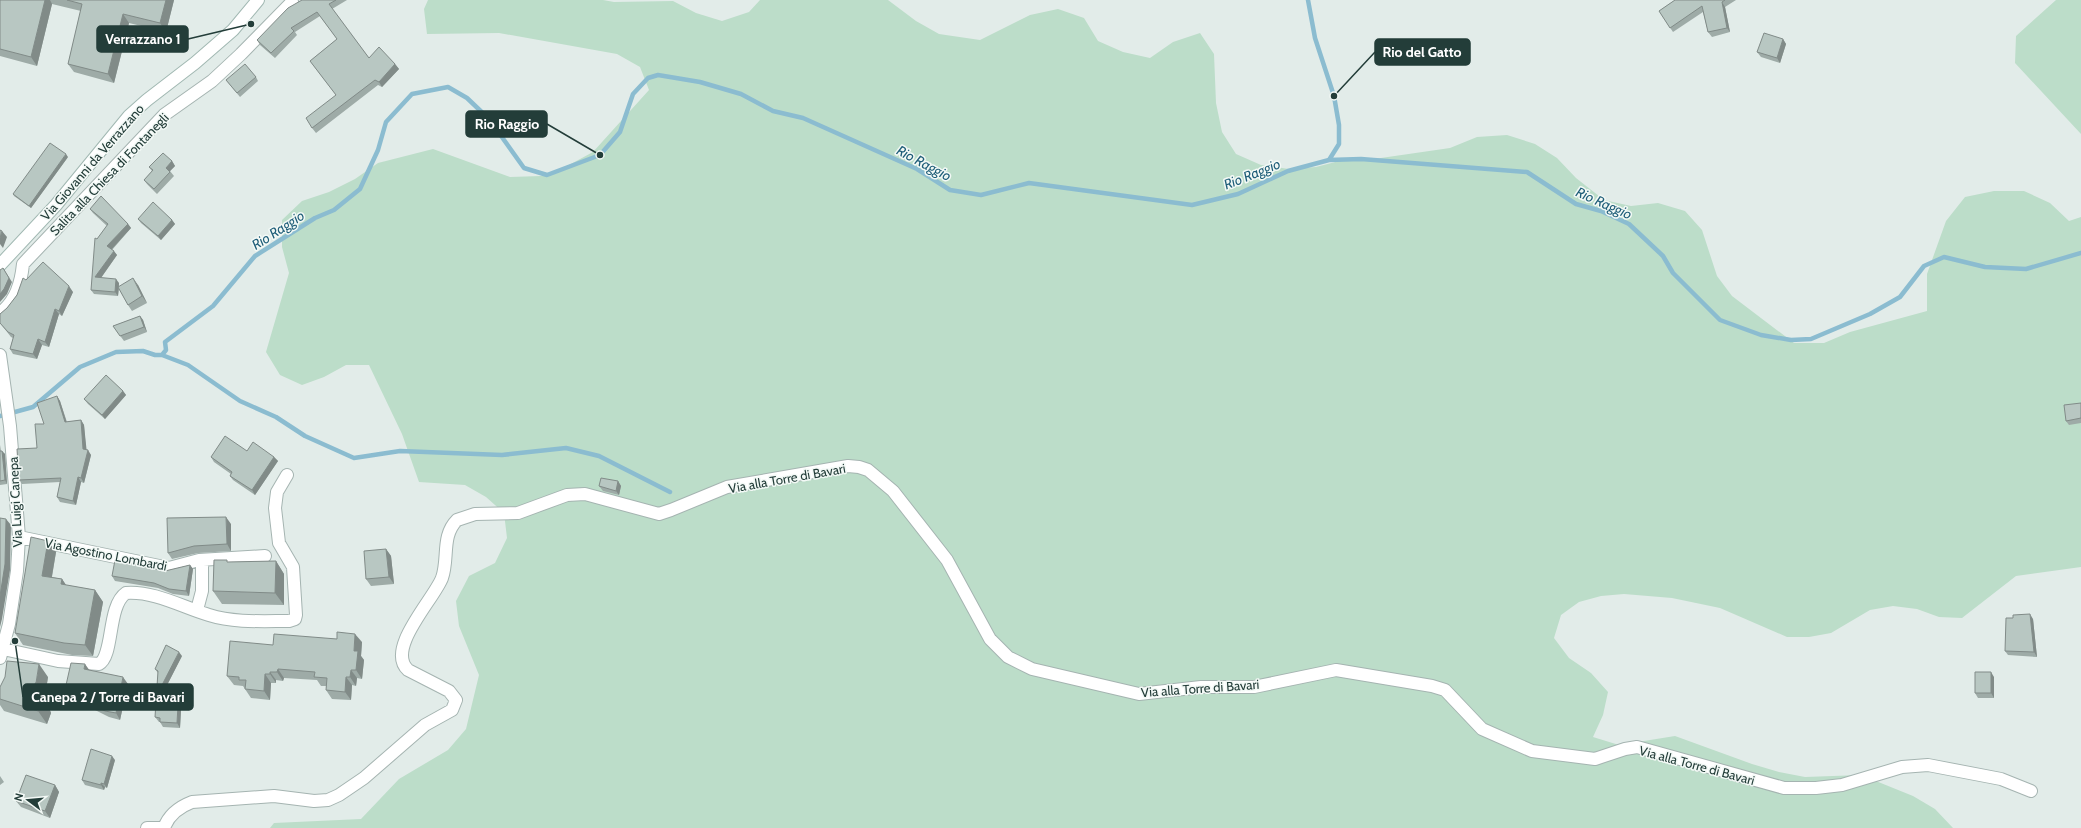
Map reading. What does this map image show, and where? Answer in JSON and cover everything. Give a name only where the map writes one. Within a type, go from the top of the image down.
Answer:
[{"type":"street","name":"Via Giovanni da Verrazzano","points":[[0,265],[56,205],[129,116],[146,100],[195,63],[233,30],[258,0]]},
{"type":"street","name":"Salita alla Chiesa di Fontanegli","points":[[0,313],[6,309],[21,285],[23,264],[164,115],[212,81],[241,54],[278,14],[292,2]]},
{"type":"street","name":"Via Luigi Canepa","points":[[0,355],[10,426],[18,537],[17,571],[2,654],[58,661],[99,664],[102,663],[106,652],[116,609],[122,596],[132,593],[180,603],[197,610]]},
{"type":"street","name":"Via alla Torre di Bavari","points":[[147,828],[164,828],[172,814],[181,806],[192,802],[274,796],[314,801],[328,800],[339,795],[364,778],[425,725],[452,710],[456,700],[450,690],[408,670],[404,666],[402,653],[411,627],[435,592],[442,578],[446,561],[448,534],[457,520],[475,514],[518,513],[567,495],[585,494],[659,514],[727,487],[848,466],[868,470],[881,479],[893,491],[947,560],[990,639],[1008,657],[1032,669],[1139,694],[1201,687],[1254,686],[1336,670],[1432,686],[1445,690],[1482,729],[1532,751],[1595,760],[1625,749],[1637,747],[1784,788],[1816,788],[1842,785],[1902,767],[1928,765],[2000,779],[2032,791]]},
{"type":"street","points":[[202,560],[202,591],[197,610],[210,616],[230,620],[289,622],[295,619],[293,567],[279,543],[275,508],[277,492],[287,475]]},
{"type":"street","name":"Via Agostino Lombardi","points":[[18,537],[169,568],[202,560],[265,556]]},
{"type":"green space","points":[[428,0],[603,0],[614,2],[673,1],[696,13],[722,21],[749,12],[760,0],[888,0],[916,21],[939,34],[980,40],[1030,15],[1058,9],[1084,18],[1098,41],[1123,52],[1150,58],[1173,42],[1200,33],[1214,54],[1216,103],[1222,132],[1236,154],[1261,165],[1289,169],[1316,167],[1343,160],[1374,159],[1450,148],[1477,137],[1507,135],[1535,144],[1557,158],[1576,178],[1604,200],[1631,206],[1658,203],[1685,211],[1702,230],[1717,276],[1732,296],[1794,343],[1824,343],[1850,332],[1927,311],[1927,274],[1946,221],[1965,197],[1994,191],[2024,191],[2050,203],[2069,221],[2081,217],[2081,567],[2016,576],[1962,618],[1939,617],[1917,609],[1893,606],[1870,610],[1831,633],[1809,637],[1787,637],[1720,608],[1672,598],[1624,594],[1601,596],[1579,602],[1561,615],[1554,638],[1569,658],[1591,673],[1608,692],[1603,715],[1593,737],[1619,745],[1675,736],[1752,764],[1779,772],[1805,777],[1861,775],[1913,796],[1935,809],[1953,828],[270,828],[274,823],[361,819],[399,779],[448,750],[466,729],[479,675],[459,626],[456,601],[469,576],[495,563],[507,538],[504,513],[486,497],[465,485],[419,482],[402,434],[369,365],[346,365],[324,377],[302,385],[280,375],[266,352],[289,273],[282,247],[282,220],[302,201],[329,192],[355,179],[378,163],[433,149],[510,177],[541,176],[569,165],[593,152],[649,90],[640,67],[617,54],[499,33],[427,34],[424,9]]},
{"type":"green space","points":[[2056,0],[2081,0],[2081,134],[2015,63],[2016,36]]},
{"type":"building","points":[[0,0],[45,0],[31,57],[0,49]]},
{"type":"building","points":[[67,0],[166,0],[160,23],[123,14],[108,74],[68,64],[82,4]]},
{"type":"building","points":[[302,0],[336,0],[329,4],[369,58],[379,47],[395,64],[379,82],[375,80],[312,128],[306,118],[336,95],[310,61],[337,39],[317,12],[291,28],[294,31],[271,53],[257,40],[288,8]]},
{"type":"building","points":[[1675,0],[1725,0],[1722,2],[1727,28],[1708,32],[1702,6],[1670,28],[1659,11]]},
{"type":"building","points":[[1764,33],[1783,39],[1777,58],[1757,52]]},
{"type":"building","points":[[245,64],[256,77],[237,93],[226,80]]},
{"type":"building","points":[[50,143],[66,154],[29,206],[13,194]]},
{"type":"building","points":[[163,153],[172,161],[166,168],[170,172],[154,189],[144,180],[153,170],[149,167]]},
{"type":"building","points":[[101,196],[128,224],[107,246],[114,251],[95,277],[116,279],[115,292],[91,290],[95,238],[97,239],[108,224],[90,209]]},
{"type":"building","points":[[153,202],[172,220],[158,236],[138,219]]},
{"type":"building","points":[[43,262],[69,286],[59,311],[55,309],[45,342],[38,339],[33,354],[10,349],[14,335],[8,332],[0,323],[0,314],[7,308],[17,295],[23,278],[26,280]]},
{"type":"building","points":[[3,268],[9,278],[0,294],[0,270]]},
{"type":"building","points":[[133,278],[142,296],[128,305],[118,287]]},
{"type":"building","points":[[140,316],[144,327],[120,336],[113,326]]},
{"type":"building","points":[[106,375],[123,391],[102,415],[84,399]]},
{"type":"building","points":[[57,396],[65,422],[81,420],[83,449],[88,450],[81,478],[78,477],[73,501],[57,497],[61,478],[19,480],[17,449],[37,448],[35,424],[44,424],[37,403]]},
{"type":"building","points":[[2081,403],[2081,418],[2066,421],[2064,405]]},
{"type":"building","points":[[225,436],[247,451],[253,442],[274,457],[252,490],[230,476],[232,472],[211,457]]},
{"type":"building","points":[[0,451],[2,451],[5,480],[0,481]]},
{"type":"building","points":[[601,478],[618,481],[616,491],[599,486]]},
{"type":"building","points":[[226,517],[227,544],[194,546],[168,553],[167,518]]},
{"type":"building","points":[[0,518],[6,519],[5,564],[0,596]]},
{"type":"building","points":[[31,537],[48,541],[42,576],[62,579],[61,584],[95,590],[85,645],[64,643],[15,633]]},
{"type":"building","points":[[386,549],[389,577],[366,579],[364,551]]},
{"type":"building","points":[[115,560],[165,571],[190,565],[186,591],[169,589],[154,583],[112,576]]},
{"type":"building","points":[[214,560],[227,560],[227,562],[276,561],[275,593],[213,591]]},
{"type":"building","points":[[2030,614],[2034,652],[2005,651],[2006,618],[2013,618],[2013,615]]},
{"type":"building","points":[[337,632],[355,634],[354,651],[358,651],[356,670],[351,670],[350,677],[346,677],[345,692],[326,690],[327,678],[314,677],[315,672],[278,669],[277,672],[265,674],[264,691],[245,689],[246,680],[239,680],[239,677],[227,676],[230,641],[273,645],[274,634],[337,639]]},
{"type":"building","points":[[166,645],[179,652],[161,687],[179,688],[177,723],[160,722],[160,718],[155,717],[158,671],[155,669]]},
{"type":"building","points":[[7,661],[39,664],[35,683],[42,701],[38,711],[0,699],[0,687],[5,677]]},
{"type":"building","points":[[71,663],[85,664],[84,669],[123,677],[116,713],[105,711],[79,697],[64,694]]},
{"type":"building","points":[[1975,672],[1991,672],[1991,693],[1975,693]]},
{"type":"building","points":[[91,749],[112,756],[104,784],[101,783],[101,785],[82,780]]},
{"type":"building","points":[[26,775],[55,785],[45,811],[16,801]]},
{"type":"waterway","points":[[1308,0],[1315,38],[1334,96],[1339,125],[1339,144],[1329,160]]},
{"type":"waterway","name":"Rio Raggio","points":[[0,416],[33,407],[80,367],[116,352],[143,351],[155,355],[162,355],[166,350],[165,342],[213,306],[255,256],[315,218],[334,210],[360,189],[378,150],[386,122],[412,94],[448,87],[467,98],[489,119],[524,168],[547,175],[600,155],[620,132],[633,94],[648,78],[658,75],[700,82],[741,94],[773,111],[803,118],[917,169],[950,190],[981,195],[1029,183],[1192,205],[1238,194],[1288,171],[1329,160],[1361,159],[1527,172],[1576,204],[1601,211],[1629,224],[1663,256],[1673,273],[1720,320],[1761,335],[1791,340],[1811,339],[1870,314],[1900,297],[1924,266],[1944,257],[1985,267],[2026,269],[2081,253]]},
{"type":"waterway","points":[[162,355],[188,365],[240,401],[276,417],[305,436],[354,458],[400,451],[502,455],[566,448],[599,456],[670,492]]},
{"type":"place","name":"Verrazzano 1","points":[[251,24]]},
{"type":"place","name":"Rio del Gatto","points":[[1334,96]]},
{"type":"place","name":"Rio Raggio","points":[[600,155]]},
{"type":"place","name":"Canepa 2 / Torre di Bavari","points":[[15,641]]}]
